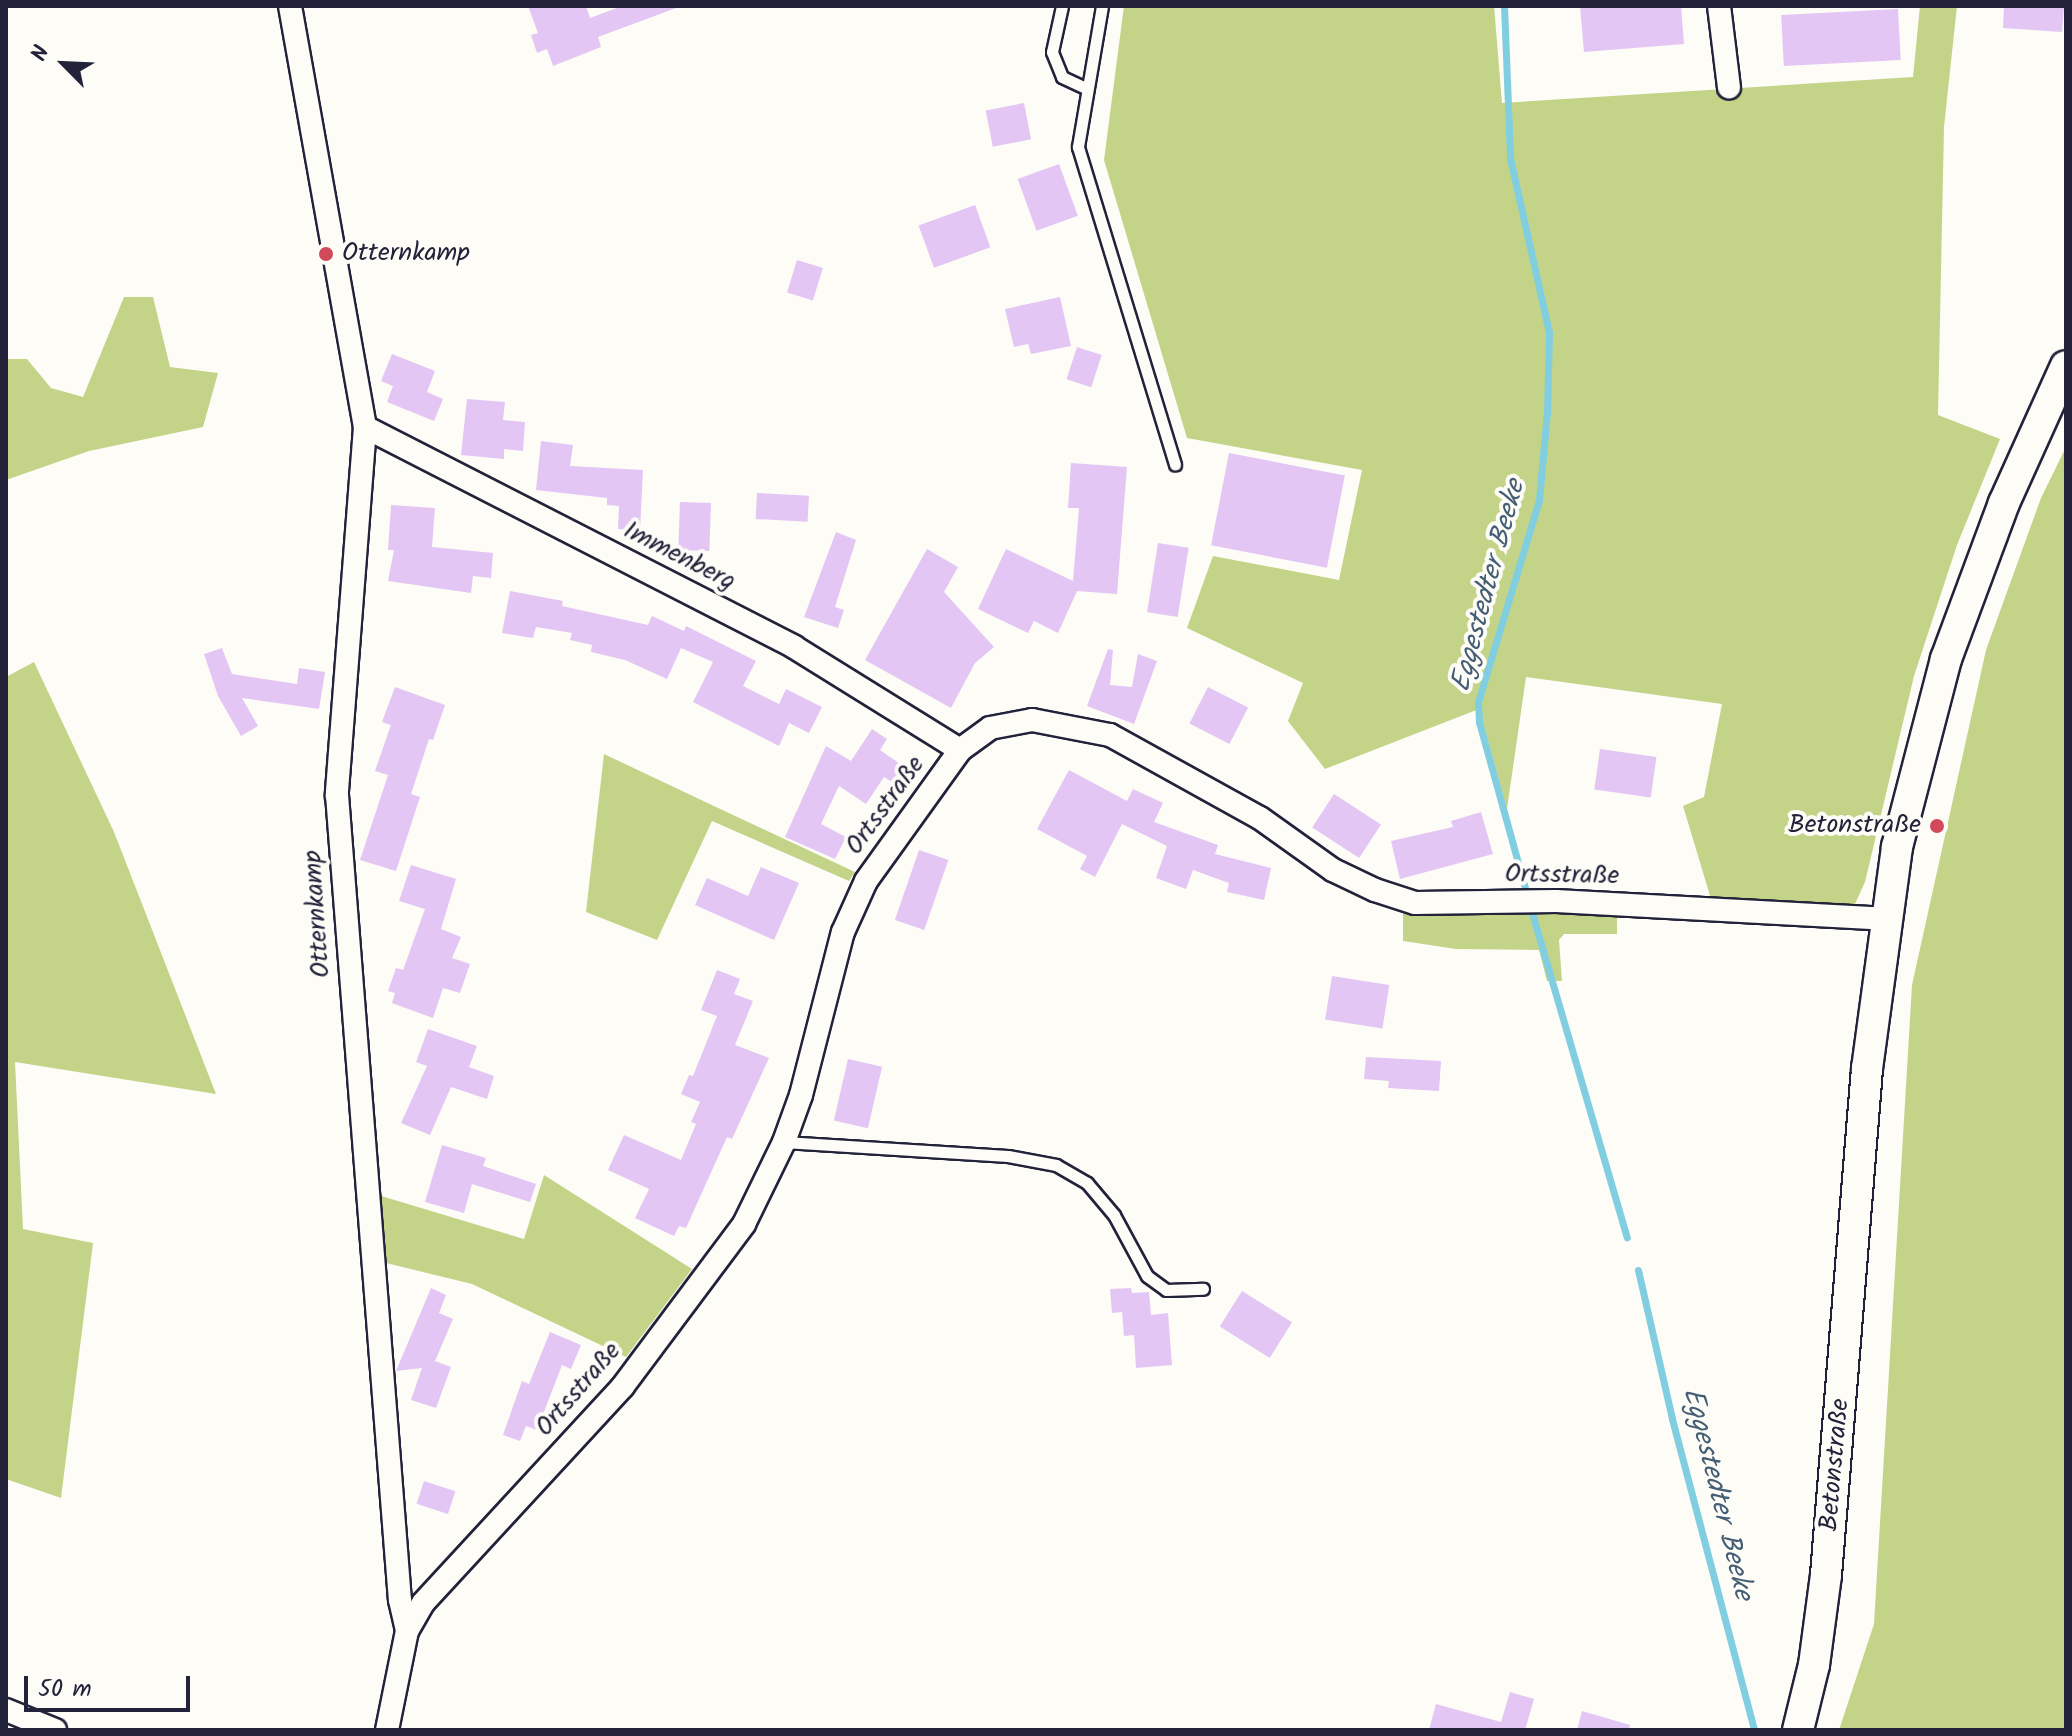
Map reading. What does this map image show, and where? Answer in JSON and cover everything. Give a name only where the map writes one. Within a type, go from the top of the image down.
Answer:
[{"type":"main road","name":"Betonstraße","points":[[1798,1730],[1814,1665],[1826,1575],[1867,1069],[1897,847],[1946,659],[2004,503],[2066,366]]},
{"type":"street","name":"Otternkamp","points":[[290,6],[365,427],[337,795],[400,1600],[407,1631]]},
{"type":"street","points":[[1719,6],[1729,87]]},
{"type":"street","name":"Immenberg","points":[[365,427],[794,647],[960,750]]},
{"type":"street","name":"Ortsstraße","points":[[387,1730],[407,1631],[423,1603],[623,1386],[744,1224],[784,1142],[801,1095],[843,932],[866,881],[960,750],[990,728],[1032,720],[1110,735],[1260,818],[1333,870],[1375,890],[1415,903],[1556,901],[1885,919]]},
{"type":"street","points":[[6,1710],[55,1730]]},
{"type":"lane","points":[[1062,6],[1052,52],[1062,77],[1086,88]]},
{"type":"lane","points":[[1102,6],[1078,147],[1175,464]]},
{"type":"lane","points":[[784,1142],[1008,1156],[1056,1165],[1087,1183],[1114,1215],[1147,1276],[1166,1290],[1203,1289]]},
{"type":"green space","points":[[1124,6],[1494,6],[1502,103],[1913,77],[1920,6],[1957,6],[1944,127],[1938,415],[2000,439],[1957,545],[1914,676],[1865,882],[1855,904],[1839,906],[1711,899],[1683,806],[1704,797],[1722,704],[1526,677],[1507,809],[1479,709],[1325,769],[1288,721],[1303,683],[1187,628],[1213,556],[1339,580],[1362,470],[1187,438],[1104,160]]},
{"type":"green space","points":[[124,297],[153,297],[170,367],[218,373],[203,427],[89,451],[6,480],[6,359],[27,359],[51,388],[83,397]]},
{"type":"green space","points":[[2066,447],[2066,1730],[1839,1730],[1874,1624],[1912,985],[1986,650],[2041,498]]},
{"type":"green space","points":[[34,662],[114,832],[216,1094],[15,1062],[23,1229],[93,1243],[61,1498],[6,1479],[6,677]]},
{"type":"green space","points":[[604,754],[855,872],[849,881],[712,821],[657,940],[586,912]]},
{"type":"green space","points":[[1544,910],[1617,916],[1617,934],[1564,934],[1559,940],[1562,981],[1547,981],[1539,950],[1456,949],[1403,941],[1403,914]]},
{"type":"green space","points":[[544,1175],[692,1269],[626,1357],[472,1284],[382,1262],[378,1195],[524,1239]]},
{"type":"building","points":[[528,6],[586,6],[590,18],[622,6],[676,8],[598,37],[601,47],[553,66],[547,49],[537,53],[531,35],[538,33]]},
{"type":"building","points":[[1580,6],[1681,6],[1684,44],[1584,52]]},
{"type":"building","points":[[2004,6],[2064,6],[2062,32],[2003,28]]},
{"type":"building","points":[[1898,9],[1901,60],[1784,66],[1781,15]]},
{"type":"building","points":[[1024,103],[1031,139],[993,147],[986,110]]},
{"type":"building","points":[[1059,164],[1078,216],[1036,231],[1018,179]]},
{"type":"building","points":[[975,205],[990,247],[934,268],[919,226]]},
{"type":"building","points":[[797,260],[823,268],[813,300],[787,293]]},
{"type":"building","points":[[1060,297],[1071,346],[1031,354],[1028,344],[1014,347],[1005,309]]},
{"type":"building","points":[[1077,347],[1102,355],[1091,387],[1066,379]]},
{"type":"building","points":[[392,354],[435,371],[427,392],[443,399],[434,421],[387,402],[393,386],[381,381]]},
{"type":"building","points":[[467,399],[505,402],[503,420],[525,422],[523,451],[504,449],[504,459],[461,455]]},
{"type":"building","points":[[541,441],[573,445],[570,466],[643,470],[640,530],[618,529],[619,506],[607,505],[607,498],[536,490]]},
{"type":"building","points":[[1229,453],[1345,476],[1327,568],[1211,545]]},
{"type":"building","points":[[1071,463],[1127,467],[1117,594],[1077,591],[1058,633],[1034,621],[1028,633],[978,609],[1006,549],[1073,581],[1079,508],[1068,508]]},
{"type":"building","points":[[757,493],[809,496],[808,522],[756,519]]},
{"type":"building","points":[[680,502],[711,503],[709,551],[678,550]]},
{"type":"building","points":[[391,505],[435,508],[432,547],[493,553],[491,578],[473,576],[471,593],[388,581],[394,550],[388,550]]},
{"type":"building","points":[[836,532],[856,540],[835,607],[844,610],[838,628],[804,617]]},
{"type":"building","points":[[1158,543],[1189,548],[1178,617],[1147,612]]},
{"type":"building","points":[[927,549],[958,567],[944,592],[994,647],[975,663],[951,708],[865,660]]},
{"type":"building","points":[[510,591],[563,601],[562,606],[648,625],[652,616],[684,631],[686,626],[756,661],[743,686],[779,704],[786,689],[822,707],[809,733],[789,723],[779,746],[693,702],[713,662],[681,648],[667,679],[625,660],[591,652],[592,645],[570,640],[572,633],[536,627],[533,638],[502,633]]},
{"type":"building","points":[[222,648],[232,674],[297,684],[299,668],[325,672],[319,709],[242,698],[258,726],[241,736],[218,696],[204,654]]},
{"type":"building","points":[[1108,649],[1113,650],[1110,685],[1132,687],[1138,654],[1157,661],[1134,724],[1087,706]]},
{"type":"building","points":[[395,687],[445,705],[433,740],[429,739],[411,794],[420,797],[396,871],[360,860],[388,775],[375,771],[391,725],[382,722]]},
{"type":"building","points":[[1208,687],[1248,707],[1229,744],[1189,724]]},
{"type":"building","points":[[872,729],[887,739],[880,750],[903,766],[892,782],[884,777],[866,804],[839,786],[821,824],[846,837],[835,859],[785,837],[826,746],[851,761]]},
{"type":"building","points":[[1600,749],[1656,757],[1651,798],[1594,790]]},
{"type":"building","points":[[1069,770],[1127,801],[1133,789],[1163,803],[1154,822],[1218,845],[1215,854],[1271,868],[1264,900],[1227,892],[1229,883],[1193,870],[1186,889],[1156,878],[1167,846],[1122,824],[1095,877],[1080,869],[1087,856],[1037,829]]},
{"type":"building","points":[[1334,794],[1381,824],[1359,858],[1312,828]]},
{"type":"building","points":[[1481,812],[1493,854],[1400,879],[1391,841],[1453,827],[1451,821]]},
{"type":"building","points":[[919,850],[948,860],[924,930],[895,920]]},
{"type":"building","points":[[411,865],[456,879],[441,929],[461,937],[452,958],[470,964],[460,993],[443,988],[433,1018],[392,1003],[395,993],[388,991],[396,968],[403,970],[425,909],[399,901]]},
{"type":"building","points":[[761,867],[799,883],[774,940],[695,905],[707,878],[748,896]]},
{"type":"building","points":[[717,970],[740,979],[734,994],[753,1001],[735,1045],[769,1058],[732,1139],[727,1137],[686,1228],[679,1226],[674,1236],[635,1218],[649,1189],[608,1170],[624,1135],[681,1160],[696,1124],[691,1122],[700,1102],[681,1094],[689,1075],[693,1076],[717,1016],[701,1010]]},
{"type":"building","points":[[1332,976],[1389,985],[1382,1029],[1325,1019]]},
{"type":"building","points":[[428,1029],[477,1046],[469,1067],[494,1076],[487,1099],[451,1087],[430,1135],[401,1123],[427,1066],[416,1062]]},
{"type":"building","points":[[1366,1057],[1441,1061],[1439,1091],[1388,1088],[1389,1081],[1364,1079]]},
{"type":"building","points":[[848,1059],[882,1067],[868,1128],[834,1120]]},
{"type":"building","points":[[442,1145],[486,1158],[483,1166],[536,1184],[530,1202],[472,1184],[464,1213],[425,1202]]},
{"type":"building","points":[[431,1288],[446,1295],[439,1313],[453,1319],[435,1361],[451,1367],[436,1408],[411,1400],[422,1368],[396,1371]]},
{"type":"building","points":[[1131,1288],[1132,1293],[1149,1292],[1151,1315],[1168,1313],[1172,1365],[1136,1368],[1134,1335],[1124,1336],[1122,1312],[1112,1313],[1110,1289]]},
{"type":"building","points":[[1242,1291],[1292,1322],[1270,1358],[1220,1327]]},
{"type":"building","points":[[550,1332],[581,1345],[571,1369],[562,1365],[537,1430],[526,1426],[520,1441],[503,1435],[522,1381],[529,1384]]},
{"type":"building","points":[[424,1481],[455,1491],[448,1514],[417,1504]]},
{"type":"building","points":[[1510,1692],[1534,1699],[1525,1730],[1429,1730],[1436,1704],[1501,1722]]},
{"type":"building","points":[[1582,1711],[1630,1725],[1629,1730],[1577,1730]]},
{"type":"waterway","name":"Eggestedter Beeke","points":[[1504,6],[1510,158],[1549,332],[1547,412],[1539,500],[1478,702],[1479,722],[1525,888]]},
{"type":"waterway","name":"Eggestedter Beeke","points":[[1532,913],[1627,1237]]},
{"type":"waterway","name":"Eggestedter Beeke","points":[[1638,1270],[1672,1419],[1754,1730]]},
{"type":"place","name":"Otternkamp","points":[[326,254]]},
{"type":"place","name":"Betonstraße","points":[[1937,826]]}]
